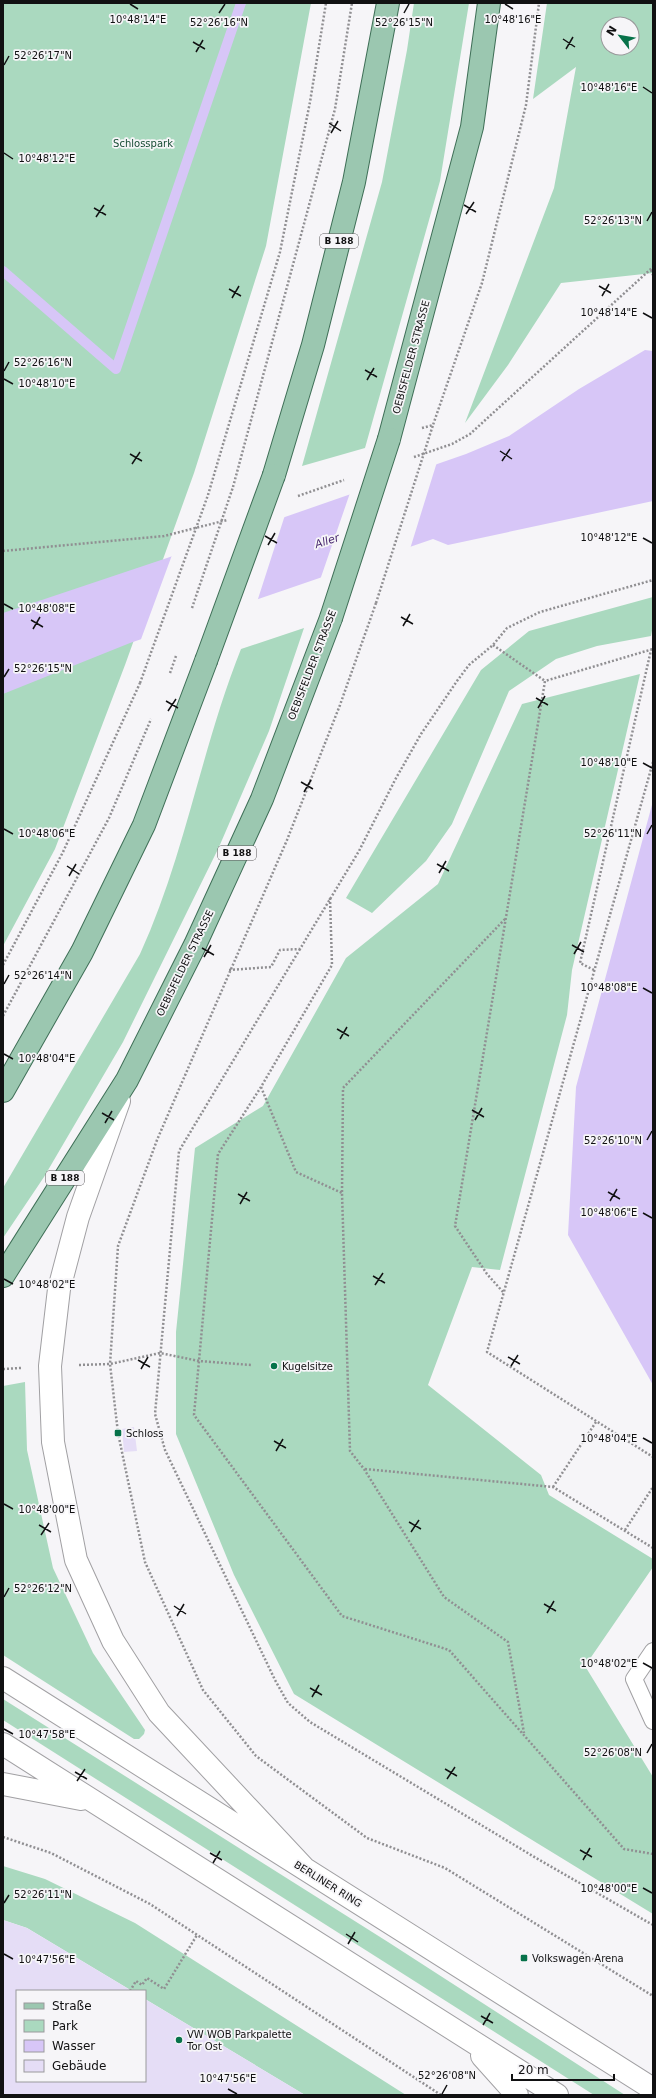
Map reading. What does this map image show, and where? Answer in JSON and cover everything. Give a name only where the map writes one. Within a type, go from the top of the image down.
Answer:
[{"type":"main road","name":"B 188","points":[[3,1091],[82,952],[144,825],[274,474],[313,345],[354,182],[388,3]]},
{"type":"main road","name":"OEBISFELDER STRASSE","points":[[3,1276],[127,1080],[195,945],[262,799],[330,618],[390,439],[472,127],[490,3]]},
{"type":"main road","points":[[127,1080],[78,1217],[59,1289],[50,1366],[53,1442],[76,1560],[113,1641],[159,1713],[303,1867]]},
{"type":"main road","name":"BERLINER RING","points":[[3,1678],[653,2089]]},
{"type":"main road","points":[[3,1744],[557,2095]]},
{"type":"main road","points":[[3,1784],[92,1801]]},
{"type":"main road","points":[[465,2037],[517,2095]]},
{"type":"lane","points":[[653,1651],[634,1678],[653,1721]]},
{"type":"path","points":[[3,965],[63,852],[140,683],[208,495],[280,252],[310,102],[326,3]]},
{"type":"path","points":[[190,613],[233,487],[336,109],[352,3]]},
{"type":"path","points":[[539,3],[526,105],[482,283],[376,603],[340,705],[286,840],[157,1140],[118,1246],[110,1364],[118,1433],[145,1562],[203,1690],[256,1756],[367,1838],[445,1868],[653,1996]]},
{"type":"path","points":[[652,269],[653,275]]},
{"type":"path","points":[[406,460],[452,444],[470,434],[652,269]]},
{"type":"path","points":[[390,439],[434,425]]},
{"type":"path","points":[[294,498],[346,480]]},
{"type":"path","points":[[3,551],[164,536],[233,518]]},
{"type":"path","points":[[653,580],[540,612],[507,628],[493,645],[469,665],[421,734],[395,780],[360,850],[179,1152],[160,1353],[156,1414],[165,1450],[275,1680],[288,1703],[310,1722],[536,1858],[653,1925]]},
{"type":"path","points":[[493,645],[545,681]]},
{"type":"path","points":[[545,681],[652,649],[580,963],[594,970]]},
{"type":"path","points":[[167,680],[178,650]]},
{"type":"path","points":[[503,1292],[487,1274],[455,1226],[545,681]]},
{"type":"path","points":[[3,1016],[109,818],[152,716]]},
{"type":"path","points":[[653,762],[487,1352],[653,1457]]},
{"type":"path","points":[[330,898],[332,965],[260,1087],[218,1154],[194,1414],[342,1616],[449,1650],[624,1849],[653,1854]]},
{"type":"path","points":[[505,919],[343,1088],[342,1193],[350,1451],[364,1469],[444,1597],[508,1642],[524,1734]]},
{"type":"path","points":[[229,970],[271,967],[280,950],[300,949]]},
{"type":"path","points":[[260,1087],[296,1172],[342,1193]]},
{"type":"path","points":[[110,1364],[160,1353],[199,1361],[251,1365]]},
{"type":"path","points":[[553,1486],[596,1422]]},
{"type":"path","points":[[364,1469],[553,1486],[653,1548]]},
{"type":"path","points":[[625,1530],[653,1487]]},
{"type":"path","points":[[3,1837],[51,1853],[150,1904],[441,2095]]},
{"type":"path","points":[[131,1990],[136,1981],[142,1985],[147,1978],[164,1989],[197,1935]]},
{"type":"green space","name":"Schlosspark","points":[[3,3],[311,3],[266,246],[194,473],[125,665],[55,849],[3,946]]},
{"type":"green space","points":[[414,3],[469,3],[440,181],[365,448],[302,466],[382,182],[407,50]]},
{"type":"green space","points":[[547,3],[653,3],[653,273],[561,283],[508,365],[465,423],[554,188],[576,67],[533,99]]},
{"type":"green space","points":[[653,597],[653,625],[651,636],[597,646],[556,659],[509,691],[452,824],[426,861],[372,913],[346,898],[481,670],[529,631]]},
{"type":"green space","points":[[304,628],[269,731],[219,847],[123,1042],[44,1177],[3,1238],[3,1188],[140,954],[156,917],[181,841],[227,687],[241,649]]},
{"type":"green space","points":[[640,674],[572,970],[567,1015],[500,1270],[472,1267],[428,1385],[541,1475],[549,1495],[653,1559],[653,1567],[585,1666],[653,1777],[653,1914],[294,1694],[234,1575],[176,1434],[176,1332],[195,1148],[263,1106],[346,958],[438,884],[522,704]]},
{"type":"green space","points":[[25,1382],[27,1450],[53,1568],[93,1653],[145,1730],[144,1734],[139,1739],[134,1739],[3,1655],[3,1386]]},
{"type":"green space","points":[[3,1699],[388,1942],[625,2095],[594,2095],[3,1720]]},
{"type":"green space","points":[[3,1866],[45,1879],[135,1923],[406,2095],[305,2095],[146,2000],[146,1990],[130,1990],[27,1928],[3,1920]]},
{"type":"water","name":"Aller","points":[[645,350],[653,351],[653,501],[448,545],[433,539],[130,643],[3,694],[3,613],[167,558],[466,454],[509,436],[579,389]]},
{"type":"water","points":[[653,801],[653,1385],[568,1235],[576,1087]]},
{"type":"pier","points":[[437,462],[410,549],[320,580],[350,493]]},
{"type":"pier","points":[[285,515],[257,602],[140,642],[172,555]]},
{"type":"building","points":[[134,1427],[137,1451],[124,1452],[122,1429]]},
{"type":"building","name":"VW WOB Parkpalette Tor Ost","points":[[3,1920],[27,1928],[130,1990],[16,1990],[16,2082],[146,2082],[146,2000],[305,2095],[3,2095]]},
{"type":"waterway","points":[[3,271],[116,369],[241,3]]},
{"type":"place","name":"Kugelsitze","points":[[274,1366]]},
{"type":"place","name":"Schloss","points":[[118,1433]]},
{"type":"place","name":"Volkswagen Arena","points":[[524,1958]]},
{"type":"place","name":"VW WOB Parkpalette Tor Ost","points":[[179,2040]]}]
